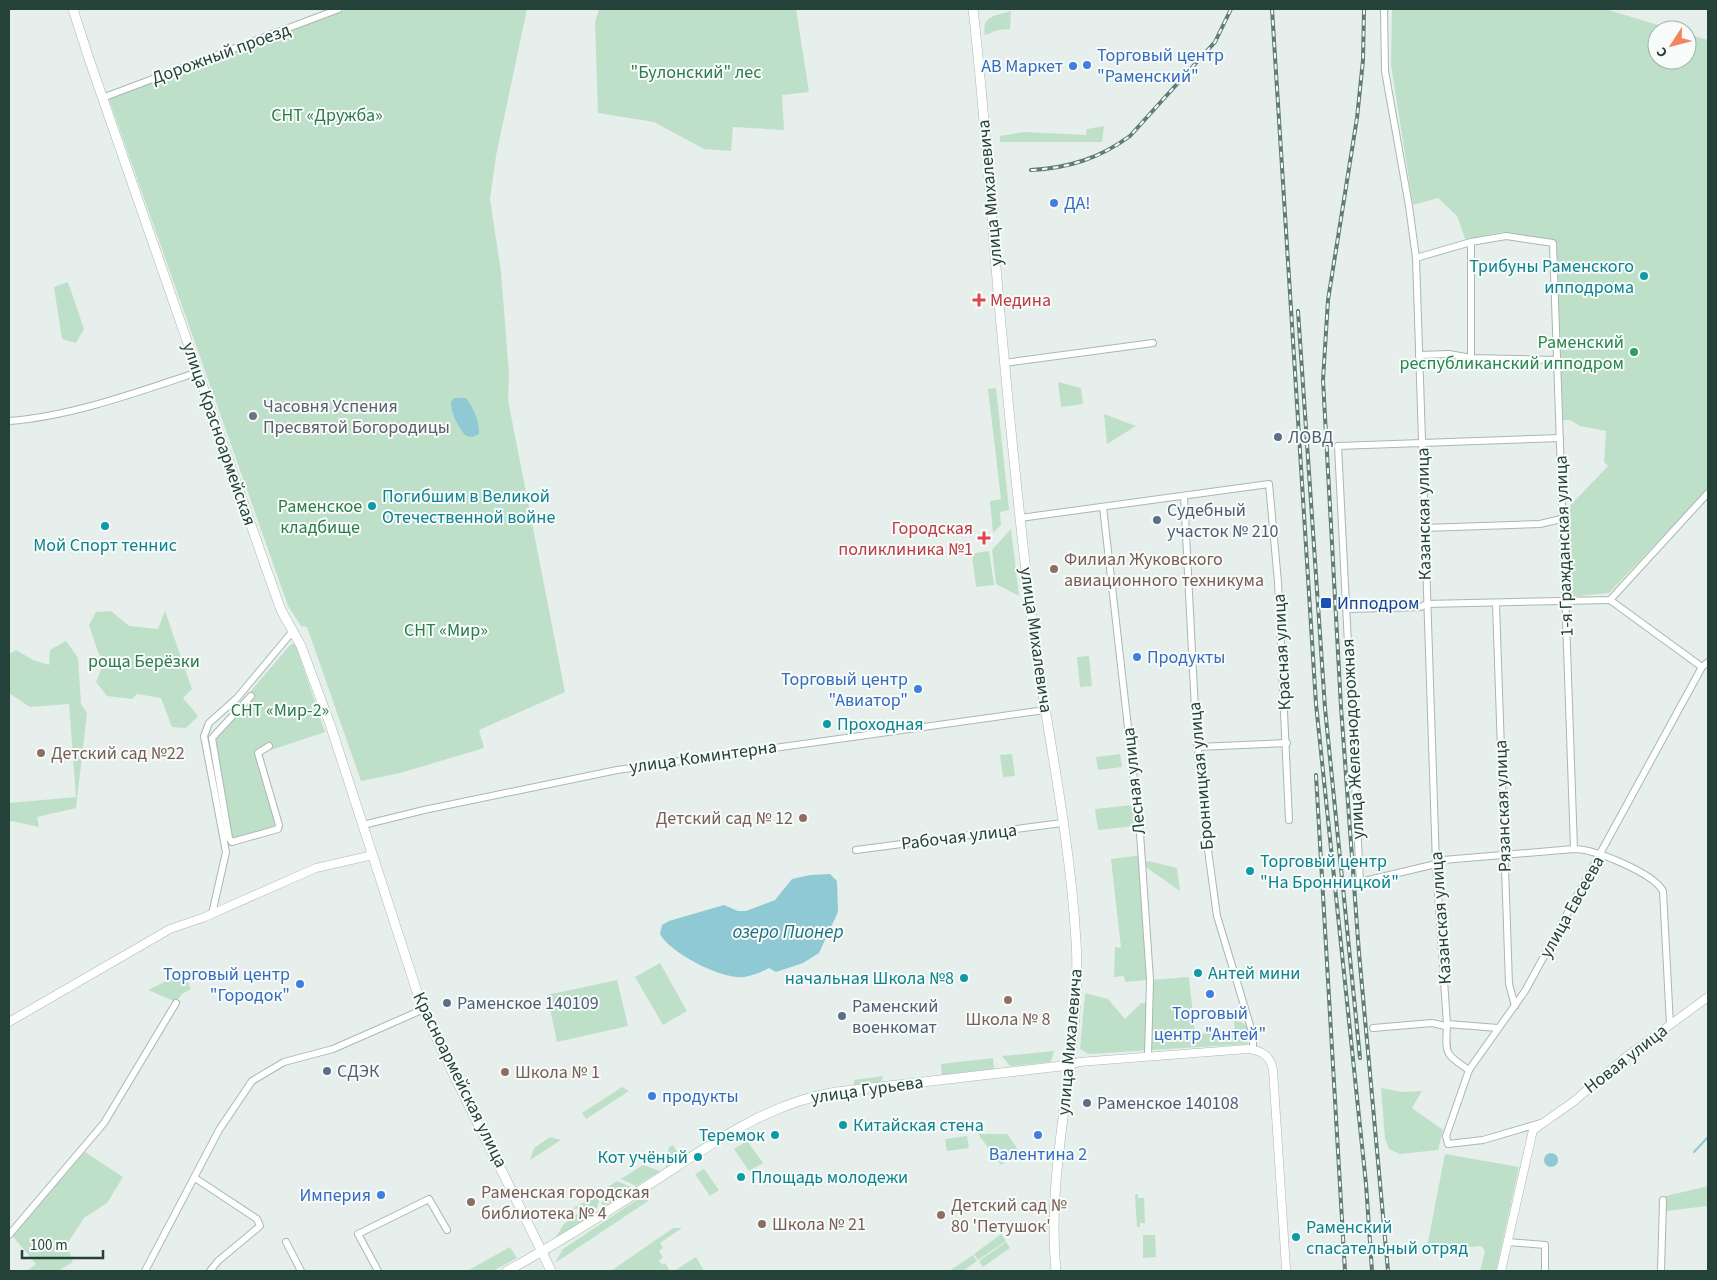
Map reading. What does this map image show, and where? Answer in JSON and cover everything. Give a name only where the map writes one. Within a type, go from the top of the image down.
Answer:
[{"type":"main road","name":"улица Красноармейская","points":[[74,9],[102,98],[281,610],[301,646],[330,724],[373,855]]},
{"type":"main road","name":"улица Михалевича","points":[[973,9],[1004,363],[1020,518],[1030,608],[1062,823],[1077,956],[1076,998],[1070,1065],[1055,1191],[1053,1239],[1056,1271]]},
{"type":"main road","name":"Красноармейская улица","points":[[373,855],[424,1009],[551,1271]]},
{"type":"main road","name":"улица Гурьева","points":[[507,1271],[543,1252],[730,1132],[759,1116],[787,1104],[809,1097],[836,1092],[1070,1065]]},
{"type":"street","name":"Дорожный проезд","points":[[102,98],[339,9]]},
{"type":"street","name":"Казанская улица","points":[[1384,9],[1385,71],[1397,148],[1408,199],[1416,258],[1436,864],[1448,1055],[1469,1070]]},
{"type":"street","name":"1-я Гражданская улица","points":[[1471,242],[1506,236],[1553,243],[1561,519],[1566,601],[1574,849]]},
{"type":"street","points":[[1416,258],[1471,242],[1471,358]]},
{"type":"street","points":[[1004,363],[1153,343]]},
{"type":"street","points":[[1419,355],[1456,354],[1471,358],[1557,360]]},
{"type":"street","points":[[9,421],[31,419],[135,393],[198,372]]},
{"type":"street","points":[[1423,443],[1560,438]]},
{"type":"street","name":"улица Железнодорожная","points":[[1423,443],[1338,446],[1348,609],[1360,882],[1436,864]]},
{"type":"street","name":"Красная улица","points":[[1184,496],[1270,484],[1278,582],[1287,743],[1289,820]]},
{"type":"street","points":[[1610,600],[1708,493]]},
{"type":"street","points":[[1020,518],[1184,496]]},
{"type":"street","name":"Бронницкая улица","points":[[1184,496],[1197,747],[1217,916],[1253,1036],[1253,1049]]},
{"type":"street","name":"Лесная улица","points":[[1103,507],[1140,833],[1150,980],[1148,1056]]},
{"type":"street","points":[[1424,528],[1540,524],[1561,519]]},
{"type":"street","points":[[1348,609],[1421,607],[1426,604],[1496,604],[1610,600],[1624,608],[1702,667],[1708,662]]},
{"type":"street","name":"Рязанская улица","points":[[1496,604],[1509,988],[1515,1006]]},
{"type":"street","points":[[212,914],[226,852],[204,736],[209,723],[237,698],[293,631]]},
{"type":"street","name":"улица Евсеева","points":[[1544,1122],[1484,1140],[1448,1144],[1446,1136],[1469,1070],[1515,1006],[1601,855],[1702,667]]},
{"type":"street","points":[[251,696],[212,738],[232,842],[278,829],[279,825],[258,753],[269,746]]},
{"type":"street","name":"улица Коминтерна","points":[[364,825],[424,810],[617,770],[1045,710]]},
{"type":"street","points":[[1197,747],[1287,743]]},
{"type":"street","name":"Рабочая улица","points":[[856,850],[1062,823]]},
{"type":"street","points":[[1436,864],[1443,860],[1574,849],[1592,851],[1653,880],[1663,891],[1670,1025]]},
{"type":"street","points":[[9,1022],[170,929],[212,914],[316,868],[373,855]]},
{"type":"street","name":"Новая улица","points":[[1501,1271],[1532,1133],[1708,997]]},
{"type":"street","points":[[9,1235],[104,1123],[176,1003]]},
{"type":"street","points":[[145,1271],[219,1130],[252,1081],[284,1062],[333,1049],[424,1009]]},
{"type":"street","points":[[1373,1028],[1432,1023],[1445,1026],[1447,1024],[1498,1028]]},
{"type":"street","points":[[1253,1049],[1262,1052],[1270,1060],[1273,1070],[1286,1268]]},
{"type":"street","name":"улица Гурьева","points":[[1070,1065],[1079,1062],[1253,1049]]},
{"type":"street","points":[[195,1178],[257,1218],[260,1226],[218,1261],[210,1271]]},
{"type":"street","points":[[378,1271],[358,1234],[429,1199],[447,1230]]},
{"type":"street","points":[[1661,1271],[1663,1200]]},
{"type":"street","points":[[286,1242],[301,1271]]},
{"type":"street","points":[[1508,1242],[1546,1245],[1545,1271]]},
{"type":"green space","points":[[349,9],[527,9],[496,156],[490,199],[501,272],[509,374],[508,400],[565,692],[479,730],[484,748],[400,773],[361,781],[307,627],[301,626],[288,606],[109,99]]},
{"type":"green space","name":"\"Булонский\" лес","points":[[599,9],[796,9],[809,92],[782,95],[784,130],[733,127],[731,151],[704,149],[654,122],[598,113],[595,22]]},
{"type":"green space","name":"Раменский республиканский ипподром","points":[[1392,9],[1605,9],[1647,22],[1647,70],[1697,70],[1697,37],[1708,40],[1708,489],[1609,593],[1569,597],[1564,512],[1608,466],[1604,462],[1606,431],[1580,426],[1570,420],[1561,420],[1556,241],[1503,232],[1465,239],[1457,216],[1438,198],[1413,205],[1391,65]]},
{"type":"green space","points":[[1011,11],[1010,29],[998,30],[985,35],[985,24],[991,17]]},
{"type":"green space","points":[[1104,126],[1102,142],[1000,142],[1000,136],[1024,132],[1086,135],[1087,129]]},
{"type":"green space","points":[[68,282],[84,329],[76,343],[62,339],[54,287]]},
{"type":"green space","points":[[1058,382],[1081,388],[1083,404],[1061,407]]},
{"type":"green space","points":[[996,388],[1009,510],[1000,512],[1001,525],[993,533],[990,501],[1001,499],[988,389]]},
{"type":"green space","points":[[1104,414],[1136,426],[1107,444]]},
{"type":"green space","points":[[1011,529],[1019,596],[996,584],[992,550]]},
{"type":"green space","points":[[989,551],[994,585],[976,587],[972,556],[976,553]]},
{"type":"green space","name":"роща Берёзки","points":[[111,611],[129,626],[158,629],[165,611],[192,689],[183,698],[198,716],[186,728],[172,727],[161,698],[137,694],[132,699],[107,696],[96,682],[104,662],[98,652],[89,625],[96,612]]},
{"type":"green space","name":"роща Берёзки","points":[[66,641],[78,658],[81,704],[87,713],[76,808],[37,817],[39,827],[9,822],[9,803],[76,797],[69,704],[30,707],[9,693],[9,654],[16,650],[33,660],[49,665],[50,650]]},
{"type":"green space","name":"СНТ «Мир-2»","points":[[295,643],[325,732],[262,753],[283,828],[280,831],[228,846],[209,740],[290,645]]},
{"type":"green space","points":[[1089,656],[1092,686],[1080,687],[1077,657]]},
{"type":"green space","points":[[1012,754],[1015,776],[1003,777],[1000,755]]},
{"type":"green space","points":[[1120,754],[1122,767],[1098,770],[1096,757]]},
{"type":"green space","points":[[1132,805],[1135,826],[1098,830],[1095,809]]},
{"type":"green space","points":[[1142,855],[1142,865],[1148,861],[1177,868],[1180,891],[1143,865],[1150,980],[1189,977],[1195,1034],[1235,1031],[1234,1021],[1238,1021],[1246,1025],[1249,1030],[1251,1037],[1247,1044],[1089,1054],[1080,1049],[1085,993],[1108,999],[1125,1019],[1141,1003],[1149,1003],[1149,980],[1125,982],[1124,976],[1114,977],[1115,947],[1121,948],[1111,859]]},
{"type":"green space","points":[[660,963],[687,1011],[663,1025],[635,977]]},
{"type":"green space","points":[[189,970],[192,976],[187,980],[191,989],[182,994],[176,1002],[148,990]]},
{"type":"green space","points":[[617,980],[628,1026],[557,1042],[547,995]]},
{"type":"green space","points":[[1054,1051],[1051,1062],[1010,1066],[1002,1056]]},
{"type":"green space","points":[[993,1058],[994,1069],[942,1075],[941,1064]]},
{"type":"green space","points":[[883,1076],[881,1082],[854,1087],[854,1080]]},
{"type":"green space","points":[[622,1087],[629,1091],[586,1119],[582,1113]]},
{"type":"green space","points":[[1381,1088],[1402,1092],[1422,1091],[1412,1108],[1443,1130],[1438,1150],[1400,1154],[1389,1149],[1385,1139]]},
{"type":"green space","points":[[978,1134],[1007,1134],[1019,1151],[1001,1165]]},
{"type":"green space","points":[[967,1136],[969,1148],[947,1151],[945,1139]]},
{"type":"green space","points":[[550,1137],[561,1140],[530,1160],[534,1148]]},
{"type":"green space","points":[[747,1141],[763,1163],[749,1171],[734,1149]]},
{"type":"green space","points":[[673,1145],[679,1155],[678,1159],[666,1167],[669,1147]]},
{"type":"green space","points":[[85,1152],[123,1177],[107,1203],[84,1218],[67,1244],[73,1262],[58,1271],[27,1271],[36,1264],[11,1234]]},
{"type":"green space","points":[[1445,1154],[1519,1167],[1496,1271],[1480,1271],[1485,1251],[1481,1246],[1434,1250],[1427,1247]]},
{"type":"green space","points":[[643,1165],[660,1171],[636,1186],[621,1179]]},
{"type":"green space","points":[[704,1169],[719,1190],[710,1196],[695,1174]]},
{"type":"green space","points":[[617,1181],[633,1188],[601,1208],[605,1189]]},
{"type":"green space","points":[[1708,1186],[1708,1206],[1665,1211],[1666,1196]]},
{"type":"green space","points":[[601,1192],[597,1208],[572,1209]]},
{"type":"green space","points":[[1138,1194],[1138,1198],[1144,1198],[1145,1223],[1140,1223],[1140,1227],[1137,1227],[1135,1195]]},
{"type":"green space","points":[[644,1195],[651,1199],[555,1263],[563,1249]]},
{"type":"green space","points":[[595,1213],[554,1240],[564,1224],[570,1219],[569,1216],[571,1214]]},
{"type":"green space","points":[[673,1228],[682,1228],[660,1243],[663,1248],[659,1251],[663,1257],[659,1261],[662,1265],[665,1263],[670,1271],[611,1271]]},
{"type":"green space","points":[[1001,1234],[1006,1241],[978,1260],[974,1254]]},
{"type":"green space","points":[[1143,1235],[1155,1235],[1156,1257],[1143,1258]]},
{"type":"green space","points":[[1006,1242],[1010,1248],[983,1267],[979,1261]]},
{"type":"green space","points":[[510,1247],[517,1258],[493,1271],[467,1271]]},
{"type":"green space","points":[[973,1255],[977,1261],[963,1271],[949,1271]]},
{"type":"green space","points":[[696,1257],[704,1271],[674,1271]]},
{"type":"water","points":[[454,398],[466,398],[476,415],[479,434],[473,437],[466,436],[460,429],[452,411],[451,402]]},
{"type":"water","name":"озеро Пионер","points":[[830,874],[837,881],[838,912],[819,953],[803,963],[776,972],[769,968],[750,976],[734,977],[710,970],[685,957],[674,949],[660,934],[662,925],[669,921],[724,905],[738,911],[746,911],[775,900],[792,879],[810,875]]},
{"type":"water","points":[[1548,1153],[1554,1153],[1558,1160],[1554,1167],[1548,1167],[1544,1163],[1544,1157]]},
{"type":"waterway","points":[[1694,1152],[1708,1137]]},
{"type":"railway","points":[[1031,170],[1058,167],[1096,156],[1130,136],[1215,42],[1231,9]]},
{"type":"railway","points":[[1272,9],[1316,704],[1366,1184],[1372,1271]]},
{"type":"railway","points":[[1364,9],[1363,60],[1357,118],[1328,300],[1323,380],[1341,707],[1359,953],[1388,1271]]},
{"type":"railway","points":[[1298,311],[1325,708],[1360,1058]]},
{"type":"railway","points":[[1316,775],[1345,1271]]},
{"type":"place","name":"Торговый центр \"Раменский\"","points":[[1087,65]]},
{"type":"place","name":"АВ Маркет","points":[[1073,66]]},
{"type":"place","name":"ДА!","points":[[1054,203]]},
{"type":"place","name":"Трибуны Раменского ипподрома","points":[[1644,276]]},
{"type":"place","name":"Медина","points":[[979,300]]},
{"type":"place","name":"Раменский республиканский ипподром","points":[[1634,352]]},
{"type":"place","name":"Часовня Успения Пресвятой Богородицы","points":[[253,416]]},
{"type":"place","name":"ЛОВД","points":[[1278,437]]},
{"type":"place","name":"Погибшим в Великой Отечественной войне","points":[[372,506]]},
{"type":"place","name":"Судебный участок № 210","points":[[1157,520]]},
{"type":"place","name":"Мой Спорт теннис","points":[[105,526]]},
{"type":"place","name":"Городская поликлиника №1","points":[[984,538]]},
{"type":"place","name":"Филиал Жуковского авиационного техникума","points":[[1054,569]]},
{"type":"place","name":"Ипподром","points":[[1326,603]]},
{"type":"place","name":"Продукты","points":[[1137,657]]},
{"type":"place","name":"Торговый центр \"Авиатор\"","points":[[918,689]]},
{"type":"place","name":"Проходная","points":[[827,724]]},
{"type":"place","name":"Детский сад №22","points":[[41,753]]},
{"type":"place","name":"Детский сад № 12","points":[[803,818]]},
{"type":"place","name":"Торговый центр \"На Бронницкой\"","points":[[1250,871]]},
{"type":"place","name":"Антей мини","points":[[1198,973]]},
{"type":"place","name":"начальная Школа №8","points":[[964,978]]},
{"type":"place","name":"Торговый центр \"Городок\"","points":[[300,984]]},
{"type":"place","name":"Торговый центр \"Антей\"","points":[[1210,994]]},
{"type":"place","name":"Школа № 8","points":[[1008,1000]]},
{"type":"place","name":"Раменское 140109","points":[[447,1003]]},
{"type":"place","name":"Раменский военкомат","points":[[842,1016]]},
{"type":"place","name":"СДЭК","points":[[327,1071]]},
{"type":"place","name":"Школа № 1","points":[[505,1072]]},
{"type":"place","name":"продукты","points":[[652,1096]]},
{"type":"place","name":"Раменское 140108","points":[[1087,1103]]},
{"type":"place","name":"Китайская стена","points":[[843,1125]]},
{"type":"place","name":"Теремок","points":[[775,1135]]},
{"type":"place","name":"Валентина 2","points":[[1038,1135]]},
{"type":"place","name":"Кот учёный","points":[[698,1157]]},
{"type":"place","name":"Площадь молодежи","points":[[741,1177]]},
{"type":"place","name":"Империя","points":[[381,1195]]},
{"type":"place","name":"Раменская городская библиотека № 4","points":[[471,1202]]},
{"type":"place","name":"Детский сад № 80 'Петушок'","points":[[941,1215]]},
{"type":"place","name":"Школа № 21","points":[[762,1224]]},
{"type":"place","name":"Раменский спасательный отряд","points":[[1296,1237]]},
{"type":"park label","name":"СНТ «Дружба»","points":[[327,115]]},
{"type":"park label","name":"Раменское кладбище","points":[[320,516]]},
{"type":"park label","name":"СНТ «Мир»","points":[[446,630]]}]
